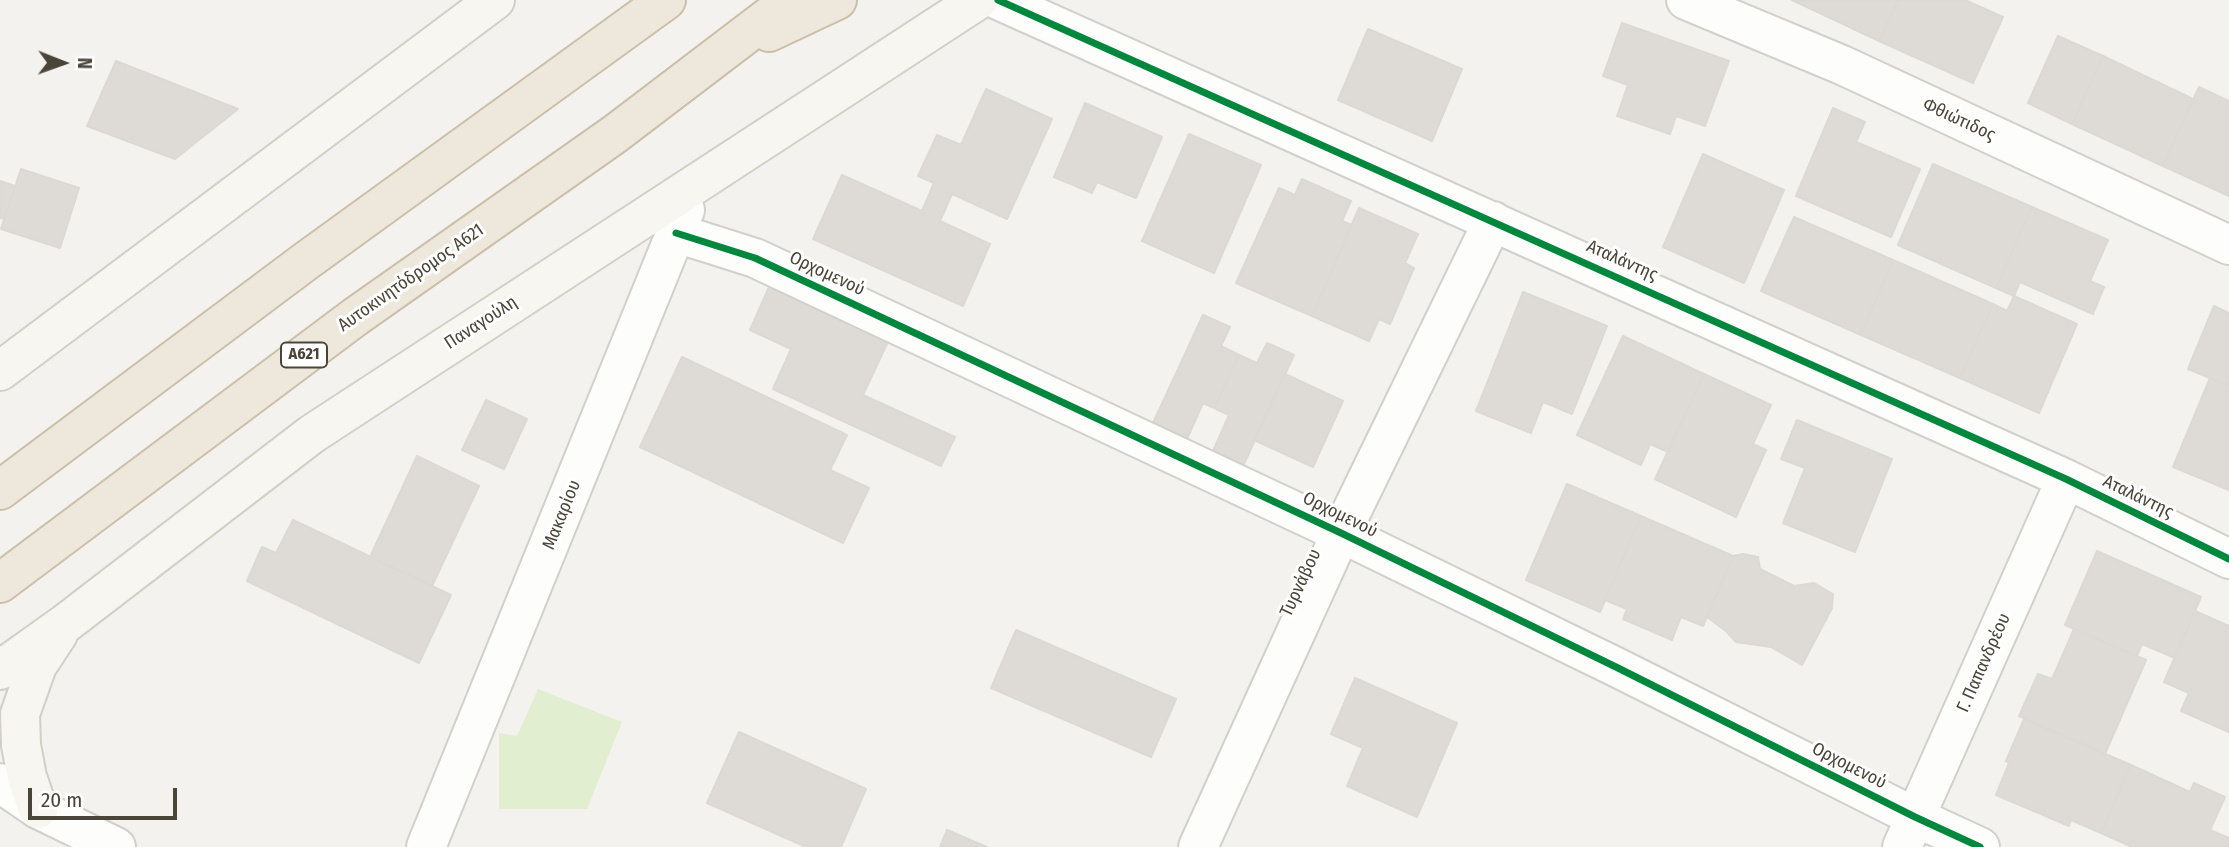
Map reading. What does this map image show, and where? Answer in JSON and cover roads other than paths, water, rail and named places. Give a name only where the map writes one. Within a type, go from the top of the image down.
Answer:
[{"type":"highway","points":[[562,76],[596,29],[630,0]]},
{"type":"highway","points":[[0,490],[306,261],[666,0]]},
{"type":"highway","name":"Αυτοκινητόδρομος Α621","points":[[0,583],[355,317],[614,134],[791,0]]},
{"type":"highway","points":[[723,53],[837,0]]},
{"type":"main road","points":[[0,371],[495,0]]},
{"type":"main road","name":"Παναγούλη","points":[[0,670],[66,623],[312,434],[978,0]]},
{"type":"main road","points":[[38,809],[25,766],[20,714],[37,666],[66,623]]},
{"type":"street","name":"Αταλάντης","points":[[998,0],[2066,479],[2229,559]]},
{"type":"street","name":"Φθιώτιδος","points":[[1686,0],[1842,65],[2229,245]]},
{"type":"street","name":"Μακαρίου","points":[[426,847],[695,183]]},
{"type":"street","name":"Τυρνάβου","points":[[1198,847],[1341,533],[1493,221]]},
{"type":"street","name":"Ορχομενού","points":[[676,233],[755,258],[1341,533],[1618,668],[1908,832],[1980,847]]},
{"type":"street","name":"Γ. Παπανδρέου","points":[[1908,832],[2066,479]]},
{"type":"street","points":[[0,783],[38,809],[116,847]]}]
